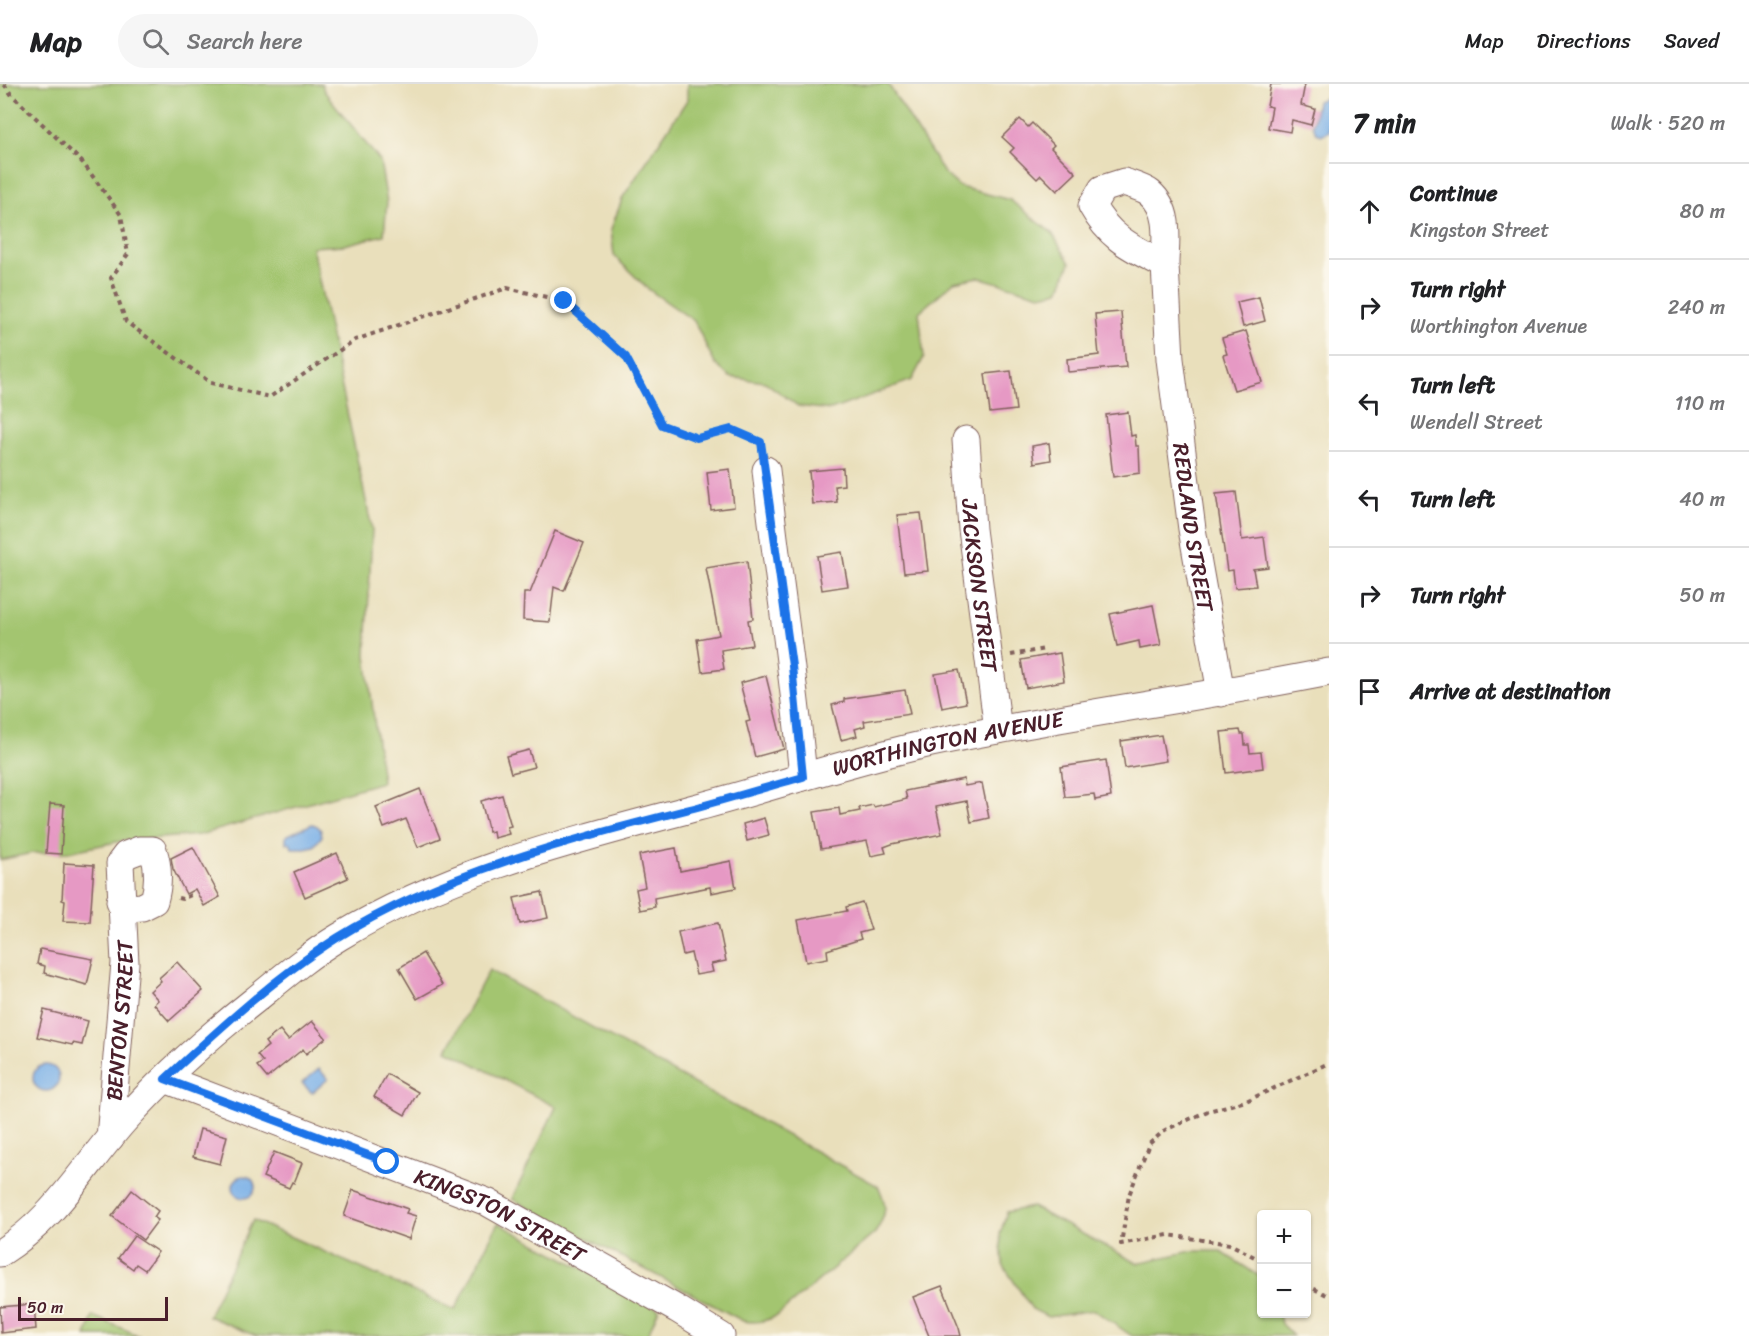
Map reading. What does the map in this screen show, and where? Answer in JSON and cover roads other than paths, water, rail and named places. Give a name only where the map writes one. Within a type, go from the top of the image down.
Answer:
[{"type":"street","name":"REDLAND STREET","points":[[1165,266],[1170,359],[1192,529],[1221,693]]},
{"type":"street","name":"JACKSON STREET","points":[[966,440],[972,529],[998,730]]},
{"type":"street","points":[[766,470],[792,666],[803,777]]},
{"type":"street","name":"WORTHINGTON AVENUE","points":[[0,1253],[61,1201],[142,1101],[235,1016],[285,975],[338,938],[410,899],[468,876],[592,834],[920,746],[998,730],[1221,693],[1329,672]]},
{"type":"street","name":"BENTON STREET","points":[[110,1138],[125,963],[120,901]]},
{"type":"street","name":"KINGSTON STREET","points":[[165,1079],[487,1202],[721,1336]]},
{"type":"water","points":[[1329,98],[1329,131],[1321,135],[1316,133],[1313,125],[1317,101]]},
{"type":"water","points":[[312,824],[319,828],[322,836],[314,846],[292,848],[290,843],[286,843],[286,836]]},
{"type":"water","points":[[46,1065],[55,1069],[59,1078],[55,1087],[46,1091],[37,1087],[33,1078],[37,1069]]},
{"type":"water","points":[[319,1069],[328,1079],[312,1093],[302,1083]]},
{"type":"water","points":[[244,1176],[252,1179],[255,1187],[252,1195],[244,1198],[236,1195],[233,1187],[236,1179]]}]
